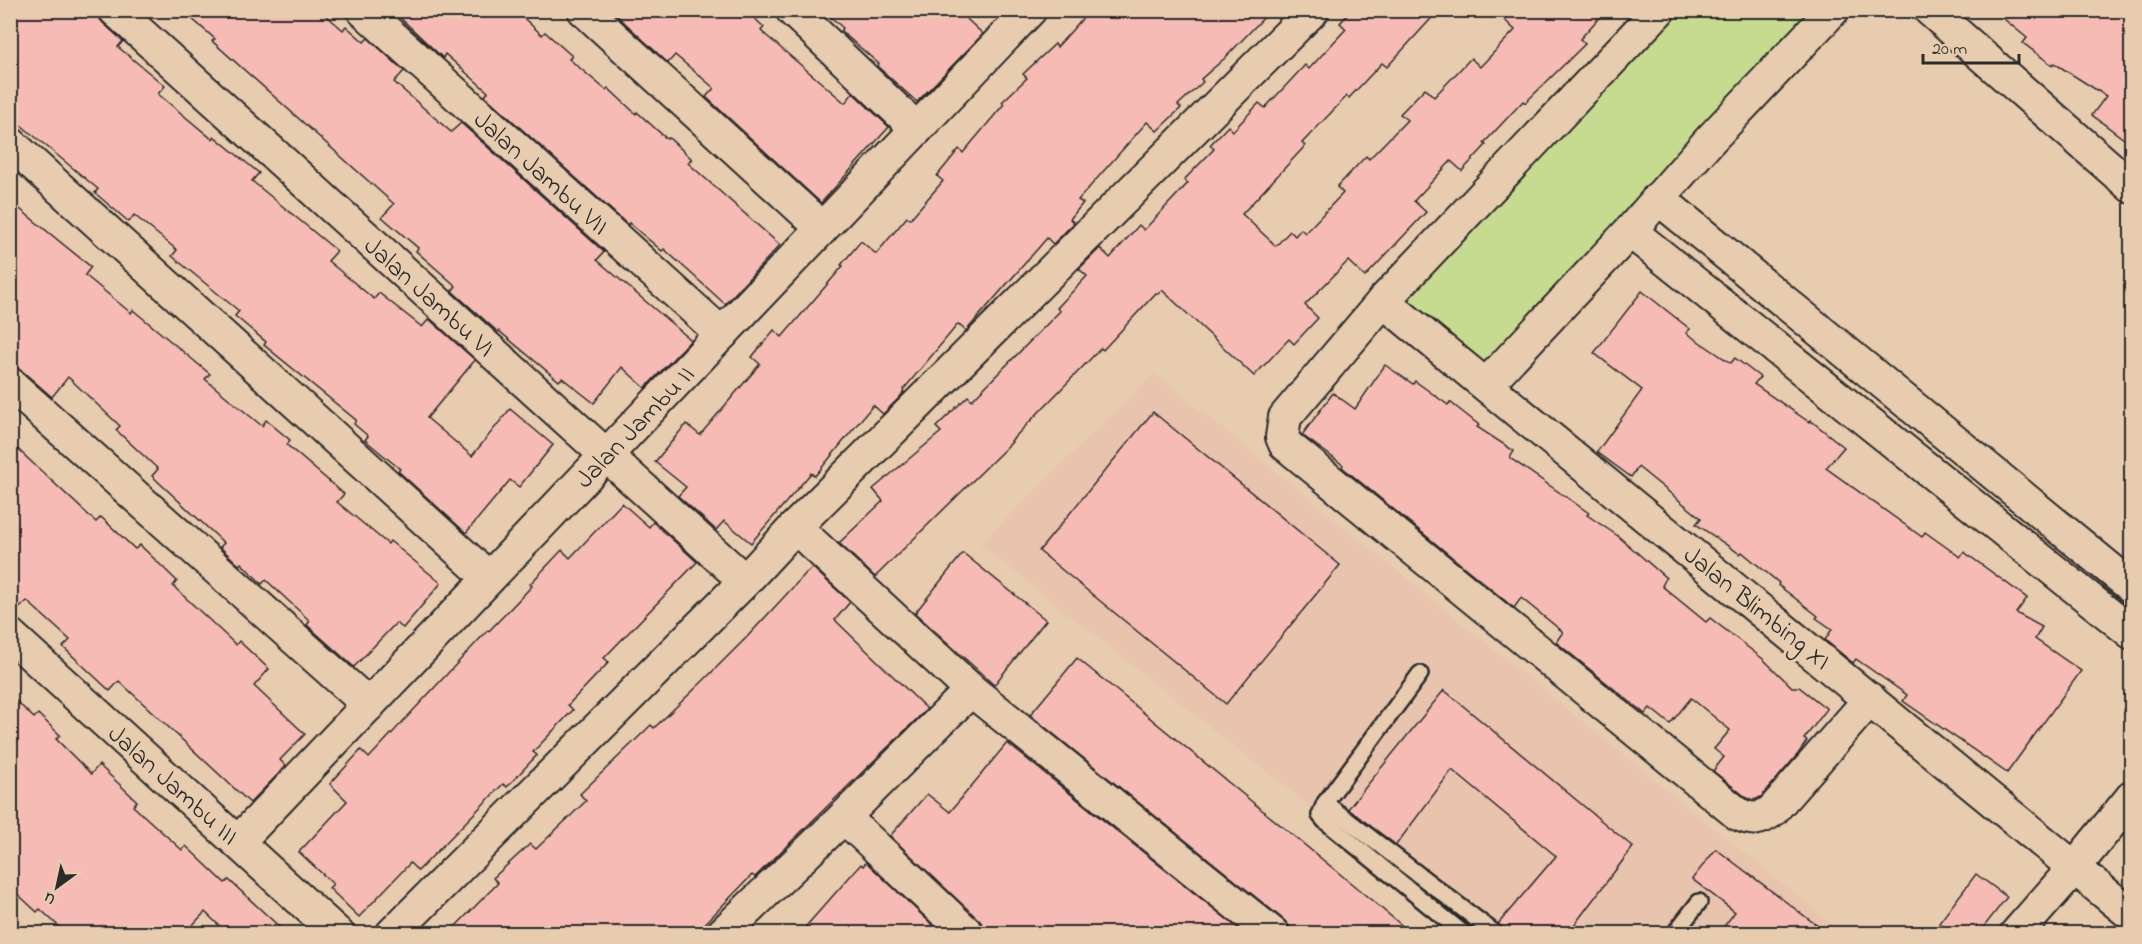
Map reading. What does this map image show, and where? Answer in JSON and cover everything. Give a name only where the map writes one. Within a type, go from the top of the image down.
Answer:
[{"type":"street","name":"Jalan Jambu VI","points":[[116,10],[745,580]]},
{"type":"street","name":"Jalan Jambu VII","points":[[363,10],[722,334]]},
{"type":"street","points":[[584,10],[822,228]]},
{"type":"street","points":[[792,10],[917,129]]},
{"type":"street","points":[[393,933],[795,527],[1313,10]]},
{"type":"street","points":[[1659,10],[1383,301],[1285,417],[1282,437],[1285,444],[1738,814],[1750,819],[1762,818],[1773,810],[1869,699]]},
{"type":"street","points":[[1486,385],[1630,231],[1709,141],[1833,10]]},
{"type":"street","points":[[1930,10],[2132,187]]},
{"type":"street","name":"Jalan Jambu II","points":[[238,842],[917,129],[1019,14]]},
{"type":"street","points":[[10,143],[489,578]]},
{"type":"street","points":[[1659,198],[2132,587]]},
{"type":"street","points":[[1630,231],[2132,633]]},
{"type":"street","name":"Jalan Blimbing XI","points":[[1383,301],[2132,915]]},
{"type":"street","points":[[10,384],[369,705]]},
{"type":"street","points":[[795,527],[971,690],[1273,933]]},
{"type":"street","name":"Jalan Jambu III","points":[[10,635],[338,933]]},
{"type":"street","points":[[722,933],[844,818],[971,690]]},
{"type":"street","points":[[2016,933],[2074,868],[2132,797]]},
{"type":"street","points":[[844,818],[968,933]]},
{"type":"lane","points":[[1420,674],[1320,812],[1322,818],[1464,933]]},
{"type":"lane","points":[[1325,803],[1496,933]]},
{"type":"lane","points":[[1674,933],[1699,902]]},
{"type":"shaded area","points":[[1154,373],[1843,933],[1469,933],[980,544]]},
{"type":"green space","points":[[1677,11],[1823,11],[1486,370],[1400,302]]},
{"type":"building","points":[[10,10],[93,10],[103,23],[123,41],[118,47],[165,86],[158,94],[212,139],[215,137],[259,173],[252,181],[337,251],[328,261],[374,299],[379,293],[422,327],[429,319],[475,360],[427,418],[472,456],[510,409],[553,445],[519,487],[510,480],[466,533],[398,471],[400,469],[365,440],[368,436],[354,424],[356,420],[264,345],[266,342],[235,316],[239,311],[172,256],[177,250],[134,215],[129,222],[95,193],[98,189],[10,116]]},
{"type":"building","points":[[182,10],[320,10],[343,30],[346,26],[364,42],[368,38],[404,71],[394,82],[451,132],[461,123],[604,252],[597,260],[691,340],[645,388],[622,367],[594,403],[562,378],[559,381],[452,291],[456,286],[416,251],[418,248],[382,217],[394,204],[212,41],[215,39]]},
{"type":"building","points":[[392,10],[515,10],[542,35],[545,32],[572,56],[569,59],[606,90],[608,88],[636,114],[637,112],[667,139],[669,138],[692,159],[688,163],[780,245],[725,304],[664,249],[662,251],[629,223],[628,225],[485,96],[488,92],[445,54],[443,58]]},
{"type":"building","points":[[611,10],[745,10],[764,27],[761,31],[845,103],[853,93],[889,127],[821,203],[706,97],[714,88],[675,55],[668,63]]},
{"type":"building","points":[[823,10],[957,10],[983,34],[917,102],[877,66],[879,64],[841,31],[843,28]]},
{"type":"building","points":[[1090,10],[1271,10],[1225,58],[1201,79],[1203,82],[1178,105],[1181,108],[1157,131],[1147,122],[1078,200],[1083,203],[1070,219],[1074,223],[1053,244],[1047,238],[966,331],[958,324],[903,390],[899,398],[883,414],[873,405],[815,476],[811,473],[751,543],[724,521],[716,530],[678,496],[686,487],[655,462],[686,424],[700,435],[760,364],[752,357],[774,330],[782,337],[843,266],[841,265],[861,241],[876,254],[907,217],[910,219],[943,181],[937,176],[959,149],[963,153],[1004,104],[1002,102],[1027,78],[1023,74],[1055,44],[1057,47]]},
{"type":"building","points":[[1352,10],[1439,10],[1387,67],[1382,63],[1349,98],[1347,96],[1302,143],[1305,146],[1242,214],[1276,246],[1290,231],[1295,236],[1301,229],[1305,233],[1343,193],[1337,187],[1366,156],[1369,159],[1407,120],[1400,114],[1425,88],[1434,97],[1471,58],[1480,67],[1515,30],[1494,10],[1606,10],[1580,39],[1585,44],[1525,103],[1523,101],[1484,143],[1486,145],[1462,171],[1451,161],[1414,201],[1426,212],[1365,277],[1348,261],[1305,305],[1318,318],[1294,344],[1289,339],[1254,376],[1162,290],[1156,293],[1012,442],[875,577],[839,543],[883,501],[873,489],[941,432],[936,427],[968,396],[972,400],[1060,311],[1057,308],[1087,276],[1079,269],[1100,248],[1110,258],[1139,225],[1144,230],[1188,183],[1184,180],[1214,149],[1210,145],[1228,126],[1233,131],[1259,103],[1265,108],[1305,65],[1309,69],[1346,29],[1340,23]]},
{"type":"building","points":[[1993,10],[2132,10],[2132,145],[2092,115],[2106,96],[2054,63],[2052,65],[2023,43],[2027,38]]},
{"type":"building","points":[[10,201],[91,267],[85,275],[131,313],[133,310],[210,374],[205,379],[262,426],[266,420],[290,440],[287,445],[344,494],[337,502],[441,583],[403,628],[396,623],[354,667],[307,625],[310,621],[266,580],[262,584],[241,563],[239,565],[220,547],[224,543],[152,476],[158,469],[116,430],[120,426],[68,377],[52,397],[22,371],[10,365]]},
{"type":"building","points":[[1642,291],[1690,329],[1686,333],[1731,363],[1735,358],[1760,377],[1754,384],[1809,422],[1810,420],[1844,447],[1826,468],[1922,537],[1925,532],[1960,557],[1964,552],[2027,598],[2016,613],[2042,627],[2035,639],[2081,671],[2007,773],[1903,701],[1907,695],[1856,659],[1853,663],[1825,640],[1832,629],[1816,618],[1818,616],[1778,585],[1779,583],[1742,552],[1740,554],[1696,524],[1701,518],[1638,467],[1631,477],[1597,452],[1642,390],[1594,353]]},
{"type":"building","points":[[1385,365],[1413,384],[1415,381],[1448,405],[1450,402],[1479,425],[1477,427],[1514,451],[1510,458],[1589,513],[1587,515],[1618,536],[1666,578],[1662,586],[1706,622],[1710,618],[1763,659],[1792,687],[1799,687],[1827,709],[1804,739],[1807,741],[1798,754],[1761,797],[1754,800],[1747,798],[1713,771],[1724,757],[1714,749],[1730,730],[1691,698],[1670,724],[1650,708],[1645,714],[1556,642],[1563,632],[1521,598],[1514,608],[1342,467],[1343,465],[1302,435],[1333,393],[1355,409]]},
{"type":"building","points":[[1153,412],[1340,565],[1226,704],[1039,551]]},
{"type":"building","points":[[10,442],[96,522],[101,517],[135,549],[140,545],[177,581],[173,586],[236,645],[239,641],[269,669],[254,686],[305,734],[280,760],[286,766],[250,803],[119,681],[110,691],[63,647],[70,640],[27,601],[10,617]]},
{"type":"building","points":[[622,503],[649,527],[653,522],[697,562],[604,658],[609,662],[568,705],[573,710],[533,752],[537,755],[507,787],[503,784],[418,871],[410,863],[359,917],[329,888],[333,884],[299,852],[347,801],[330,784],[361,750],[369,758],[532,586],[530,584],[562,550],[570,558]]},
{"type":"building","points":[[963,553],[1046,620],[994,685],[915,613]]},
{"type":"building","points":[[813,568],[850,602],[835,620],[927,709],[755,877],[752,875],[696,933],[449,933],[498,883],[493,878],[530,844],[536,849],[586,801],[580,794],[651,725],[654,728],[702,682]]},
{"type":"building","points":[[1077,658],[1411,933],[1291,933],[1290,927],[1284,920],[1030,715]]},
{"type":"building","points":[[1444,690],[1633,847],[1568,933],[1506,933],[1498,924],[1556,856],[1452,770],[1396,845],[1348,809]]},
{"type":"building","points":[[10,695],[34,718],[38,714],[60,735],[56,739],[91,774],[99,765],[137,801],[133,806],[182,850],[186,846],[225,883],[229,880],[286,933],[227,933],[205,912],[185,933],[66,933],[40,909],[37,912],[10,887]]},
{"type":"building","points":[[1007,743],[1244,933],[985,933],[985,928],[980,921],[890,836],[927,794],[950,812]]},
{"type":"building","points":[[1716,849],[1827,933],[1719,933],[1735,912],[1692,879]]},
{"type":"building","points":[[866,862],[941,933],[800,933],[861,864],[863,866]]},
{"type":"building","points":[[1976,874],[2007,897],[1979,933],[1953,933],[1939,923]]}]
